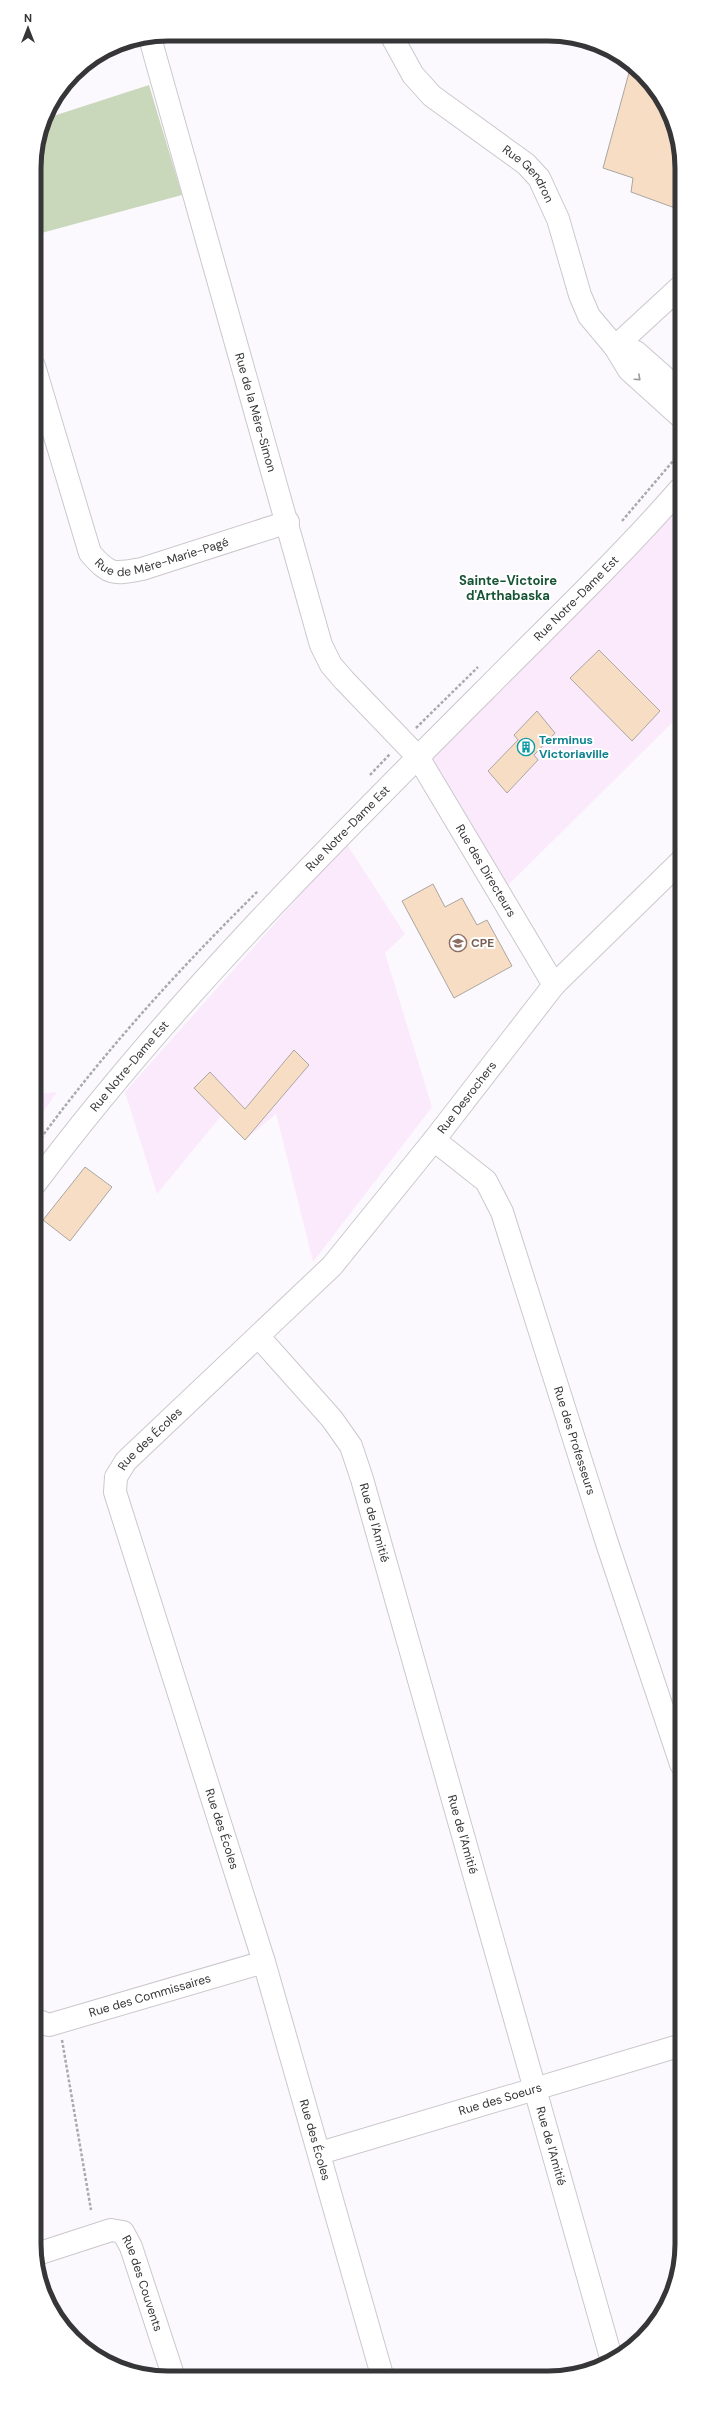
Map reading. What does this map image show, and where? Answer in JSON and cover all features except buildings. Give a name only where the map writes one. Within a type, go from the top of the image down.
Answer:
[{"type":"street","name":"Rue Gendron","points":[[395,41],[413,75],[432,96],[520,160],[539,178],[558,218],[580,295],[590,316],[615,347],[629,370],[675,411]]},
{"type":"street","name":"Rue de la Mère-Simon","points":[[151,42],[288,522],[321,645],[331,665],[418,757]]},
{"type":"street","points":[[615,347],[675,293]]},
{"type":"street","points":[[615,347],[636,352],[675,387]]},
{"type":"street","name":"Rue de Mère-Marie-Pagé","points":[[41,389],[90,553],[104,569],[119,573],[142,569],[288,522]]},
{"type":"street","name":"Rue Notre-Dame Est","points":[[41,1176],[146,1045],[196,988],[418,757],[643,530],[675,495]]},
{"type":"street","name":"Rue des Directeurs","points":[[418,757],[554,985]]},
{"type":"street","name":"Rue Desrochers","points":[[259,1337],[332,1266],[434,1140],[554,985],[675,867]]},
{"type":"street","name":"Rue des Professeurs","points":[[434,1140],[486,1181],[502,1212],[607,1543],[675,1746]]},
{"type":"street","name":"Rue des Écoles","points":[[259,1337],[126,1461],[116,1477],[115,1492],[264,1962],[320,2153],[381,2371]]},
{"type":"street","name":"Rue de l'Amitié","points":[[259,1337],[332,1419],[351,1446],[367,1494],[610,2355]]},
{"type":"street","name":"Rue des Commissaires","points":[[41,2022],[49,2025],[264,1962]]},
{"type":"street","name":"Rue des Soeurs","points":[[320,2153],[675,2047]]},
{"type":"street","name":"Rue des Couvents","points":[[41,2252],[111,2230],[123,2232],[131,2247],[171,2371]]},
{"type":"path","points":[[59,2022],[91,2210]]},
{"type":"shaded area","points":[[675,509],[675,720],[495,898],[419,770]]},
{"type":"shaded area","points":[[346,843],[405,934],[385,953],[432,1107],[313,1262],[276,1114],[245,1140],[221,1116],[157,1194],[125,1092]]},
{"type":"shaded area","points":[[57,1092],[41,1115],[41,1093]]},
{"type":"green space","points":[[149,85],[182,195],[41,233],[41,160],[45,135],[52,116]]},
{"type":"place","name":"Terminus Victoriaville","points":[[526,747]]},
{"type":"place","name":"CPE","points":[[458,943]]},
{"type":"district","name":"Sainte-Victoire d'Arthabaska","points":[[508,588]]}]
